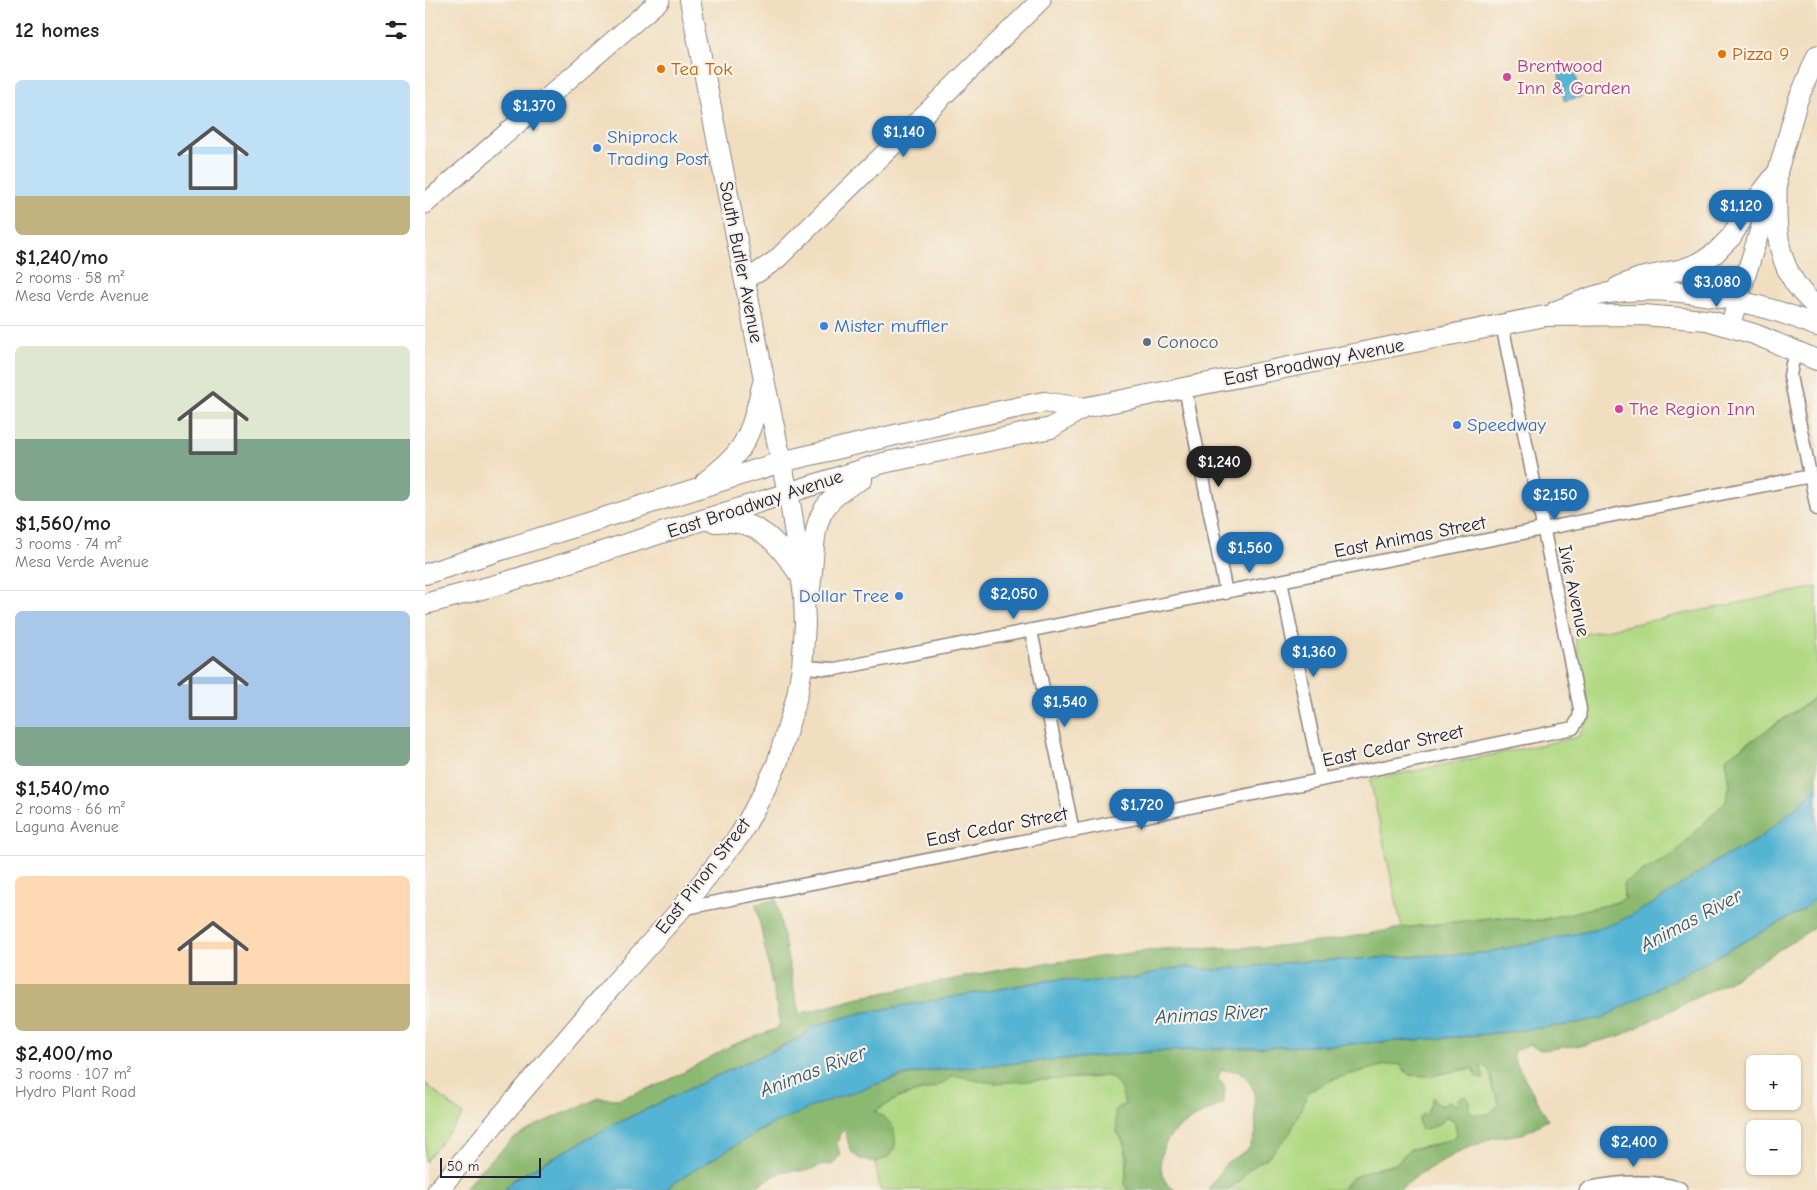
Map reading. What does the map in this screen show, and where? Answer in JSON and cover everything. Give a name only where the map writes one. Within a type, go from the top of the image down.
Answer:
[{"type":"main road","points":[[425,204],[660,0]]},
{"type":"main road","name":"South Butler Avenue","points":[[689,0],[764,379],[789,493]]},
{"type":"main road","points":[[744,277],[757,273],[776,260],[1041,0]]},
{"type":"main road","points":[[1729,326],[1798,100],[1817,55]]},
{"type":"main road","points":[[1602,294],[1640,278],[1690,267],[1714,254],[1731,237],[1743,217],[1777,173]]},
{"type":"main road","points":[[1777,173],[1776,220],[1779,246],[1790,274],[1800,289],[1817,307]]},
{"type":"main road","name":"East Broadway Avenue","points":[[1545,316],[1602,294],[1641,291],[1667,292],[1738,301],[1817,326]]},
{"type":"main road","name":"East Broadway Avenue","points":[[425,574],[781,462],[967,418],[1044,402],[1083,408],[1545,316],[1659,315],[1707,320],[1729,326],[1817,360]]},
{"type":"main road","points":[[699,487],[731,460],[745,442],[753,421],[764,379]]},
{"type":"main road","name":"East Broadway Avenue","points":[[425,604],[500,584],[907,457],[1051,428],[1083,408]]},
{"type":"main road","points":[[805,625],[812,577],[815,530],[826,505],[839,492],[907,457]]},
{"type":"main road","name":"East Pinon Street","points":[[438,1190],[607,992],[681,909],[740,835],[761,797],[777,764],[797,696],[802,667],[805,625],[801,577],[789,493]]},
{"type":"main road","points":[[686,526],[723,521],[751,526],[773,540],[801,577]]},
{"type":"street","name":"Ivie Avenue","points":[[1502,324],[1580,709],[1579,718]]},
{"type":"street","points":[[1797,352],[1790,376],[1817,509]]},
{"type":"street","points":[[802,667],[835,669],[1226,593],[1185,388]]},
{"type":"street","name":"East Animas Street","points":[[1226,593],[1811,476]]},
{"type":"street","points":[[1281,582],[1321,780]]},
{"type":"street","points":[[1031,631],[1073,831]]},
{"type":"street","name":"East Cedar Street","points":[[681,909],[1073,831],[1568,729],[1576,725],[1579,718]]},
{"type":"street","points":[[1588,1190],[1630,1184],[1649,1184],[1679,1190]]},
{"type":"green space","points":[[1817,587],[1817,693],[1808,702],[1726,758],[1730,785],[1726,801],[1675,853],[1624,883],[1624,899],[1537,921],[1498,917],[1402,928],[1370,780],[1578,737],[1589,712],[1575,636]]},
{"type":"green space","points":[[1817,693],[1817,786],[1797,807],[1757,840],[1716,861],[1653,904],[1618,922],[1594,930],[1484,953],[1294,962],[1215,970],[1186,967],[1163,970],[1138,978],[1083,982],[1063,979],[1039,982],[861,1013],[811,1027],[801,1037],[609,1127],[513,1180],[504,1190],[464,1190],[479,1171],[513,1139],[537,1125],[599,1098],[618,1099],[656,1086],[732,1045],[776,1029],[780,1024],[756,904],[776,900],[799,1014],[867,996],[1010,968],[1163,949],[1268,947],[1327,941],[1402,928],[1498,917],[1537,921],[1624,899],[1623,883],[1675,853],[1726,801],[1730,785],[1726,758],[1808,703]]},
{"type":"green space","points":[[1817,896],[1817,923],[1812,929],[1731,980],[1620,1036],[1583,1045],[1541,1050],[1530,1045],[1514,1051],[1513,1057],[1548,1120],[1522,1134],[1493,1138],[1460,1151],[1421,1173],[1399,1190],[1341,1190],[1352,1178],[1371,1170],[1396,1164],[1410,1149],[1431,1146],[1456,1136],[1454,1120],[1447,1117],[1436,1126],[1422,1130],[1418,1121],[1422,1114],[1427,1115],[1433,1097],[1438,1105],[1443,1106],[1448,1101],[1456,1105],[1459,1098],[1465,1096],[1470,1102],[1468,1109],[1475,1115],[1490,1114],[1499,1104],[1497,1096],[1492,1089],[1492,1079],[1488,1068],[1480,1065],[1484,1079],[1478,1078],[1472,1068],[1428,1076],[1409,1075],[1399,1064],[1385,1065],[1333,1079],[1309,1091],[1290,1133],[1267,1158],[1249,1169],[1239,1182],[1226,1190],[1208,1190],[1227,1162],[1248,1150],[1256,1133],[1254,1090],[1239,1071],[1221,1070],[1218,1078],[1225,1087],[1224,1103],[1191,1120],[1172,1135],[1165,1144],[1161,1155],[1163,1178],[1175,1190],[1128,1190],[1125,1184],[1128,1158],[1124,1143],[1117,1131],[1115,1110],[1125,1104],[1118,1084],[1112,1078],[1108,1076],[996,1083],[977,1081],[955,1075],[936,1087],[900,1097],[874,1112],[888,1121],[893,1128],[895,1137],[895,1146],[891,1154],[878,1161],[862,1160],[855,1155],[850,1149],[845,1130],[840,1133],[837,1144],[840,1155],[832,1165],[824,1164],[806,1171],[783,1171],[750,1190],[664,1190],[752,1135],[804,1110],[870,1086],[934,1070],[1161,1051],[1334,1045],[1460,1037],[1566,1025],[1602,1018],[1803,910]]},
{"type":"green space","points":[[1399,1063],[1409,1075],[1429,1076],[1473,1068],[1478,1078],[1484,1078],[1480,1064],[1488,1068],[1492,1079],[1492,1089],[1500,1104],[1490,1114],[1475,1115],[1470,1111],[1453,1106],[1429,1106],[1427,1116],[1436,1126],[1447,1117],[1454,1120],[1456,1136],[1431,1146],[1410,1149],[1396,1164],[1371,1170],[1352,1178],[1341,1190],[1226,1190],[1239,1182],[1249,1169],[1267,1158],[1305,1101],[1309,1091],[1352,1073]]},
{"type":"green space","points":[[955,1075],[965,1077],[1089,1078],[1108,1076],[1115,1078],[1122,1091],[1125,1104],[1117,1131],[1124,1144],[1127,1162],[1125,1184],[1128,1190],[880,1190],[875,1162],[892,1154],[874,1112],[900,1097],[936,1087]]},
{"type":"green space","points":[[425,1083],[463,1115],[425,1162]]},
{"type":"water","points":[[1574,66],[1581,97],[1564,101],[1558,69]]},
{"type":"water","name":"Animas River","points":[[1817,786],[1817,896],[1803,910],[1602,1018],[1566,1025],[1460,1037],[1334,1045],[1161,1051],[934,1070],[900,1076],[819,1104],[764,1128],[664,1190],[504,1190],[513,1180],[609,1127],[801,1038],[811,1027],[861,1013],[1063,979],[1083,982],[1138,978],[1163,970],[1186,967],[1215,970],[1294,962],[1484,953],[1594,930],[1618,922],[1653,904],[1716,861],[1757,840],[1797,807]]},
{"type":"place","name":"Pizza 9","points":[[1722,54]]},
{"type":"place","name":"Tea Tok","points":[[661,69]]},
{"type":"place","name":"Brentwood Inn & Garden","points":[[1507,77]]},
{"type":"place","name":"Shiprock Trading Post","points":[[597,148]]},
{"type":"place","name":"Mister muffler","points":[[824,326]]},
{"type":"place","name":"Conoco","points":[[1147,342]]},
{"type":"place","name":"The Region Inn","points":[[1619,409]]},
{"type":"place","name":"Speedway","points":[[1457,425]]},
{"type":"place","name":"Dollar Tree","points":[[899,596]]}]
